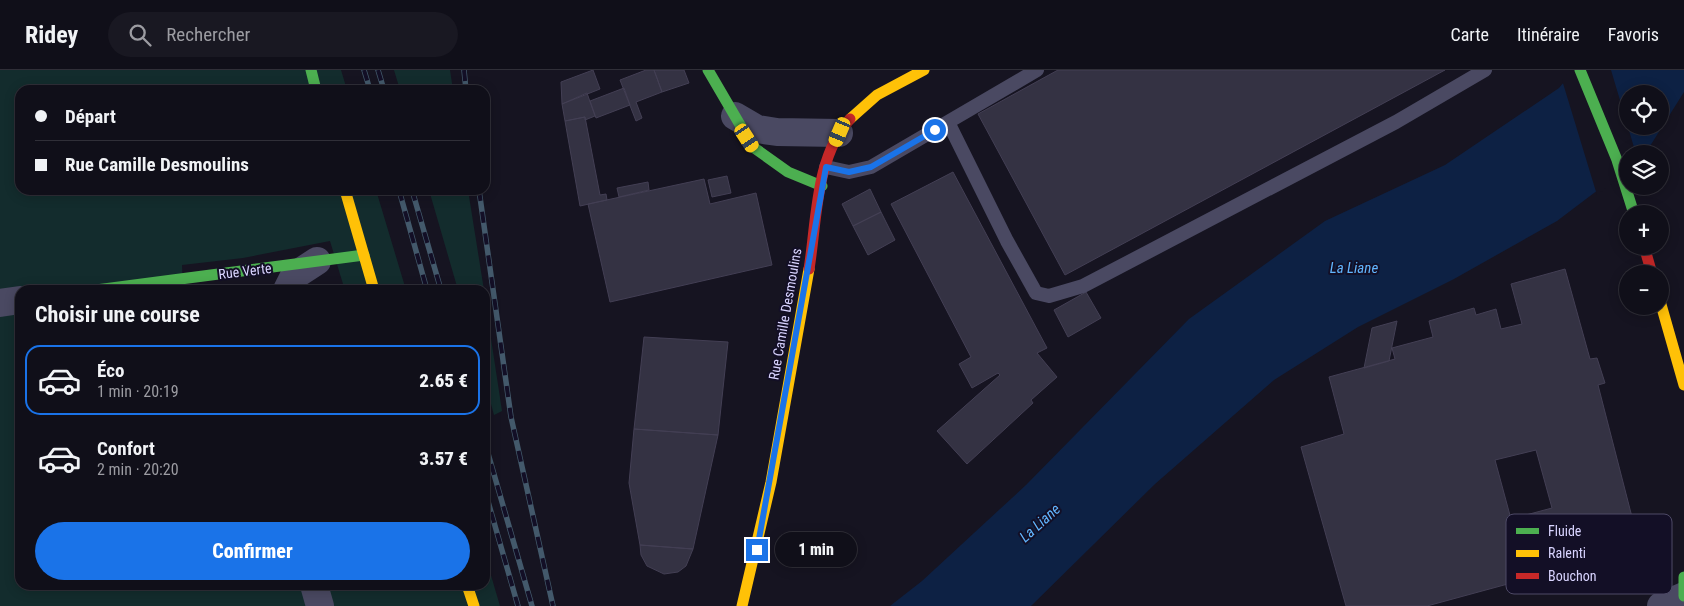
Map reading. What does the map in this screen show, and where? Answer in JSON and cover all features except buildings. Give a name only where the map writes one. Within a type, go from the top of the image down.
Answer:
[{"type":"street","points":[[311,70],[315,85]]},
{"type":"street","points":[[708,70],[747,138],[758,153],[788,172],[822,186]]},
{"type":"street","name":"Rue Camille Desmoulins","points":[[742,606],[768,494],[809,272],[826,167],[840,132],[856,111],[871,99],[924,70]]},
{"type":"street","points":[[1580,70],[1617,160]]},
{"type":"street","points":[[1597,79],[1617,160],[1631,205]]},
{"type":"street","points":[[735,116],[756,130],[776,132],[840,132]]},
{"type":"street","points":[[346,195],[373,285]]},
{"type":"street","name":"Rue Verte","points":[[134,285],[364,255]]},
{"type":"street","points":[[289,285],[300,271],[316,261]]},
{"type":"street","points":[[0,303],[15,301]]},
{"type":"street","points":[[1664,315],[1684,385]]},
{"type":"street","points":[[1661,606],[1684,596],[1684,577]]},
{"type":"street","points":[[315,590],[320,606]]},
{"type":"street","points":[[469,590],[474,606]]},
{"type":"lane","points":[[826,167],[849,172],[871,167],[1037,70]]},
{"type":"lane","points":[[948,122],[1036,293],[1049,296],[1091,282],[1396,122],[1482,71]]},
{"type":"green space","points":[[0,70],[341,70],[346,85],[15,85],[15,195],[378,195],[404,285],[339,285],[343,284],[330,241],[243,258],[182,265],[183,285],[15,285],[15,590],[490,590],[490,572],[500,606],[0,606]]},
{"type":"green space","points":[[394,70],[450,70],[452,85],[398,85]]},
{"type":"green space","points":[[430,195],[469,195],[483,285],[457,285]]},
{"type":"green space","points":[[490,332],[502,411],[494,415],[490,400]]},
{"type":"water","name":"La Liane","points":[[1574,70],[1684,70],[1684,92],[1669,116],[1669,85],[1619,85],[1619,135],[1657,135],[1651,145],[1619,145],[1619,174],[1557,221],[1454,279],[1358,327],[1274,380],[1155,484],[1031,606],[890,606],[922,581],[1026,485],[1189,319],[1325,221],[1445,165],[1559,88]]},
{"type":"pier","points":[[1570,70],[1611,70],[1619,97],[1619,135],[1630,135],[1633,145],[1619,145],[1619,178],[1597,195],[1562,80]]},
{"type":"railway","points":[[364,70],[368,85]]},
{"type":"railway","points":[[378,70],[382,85]]},
{"type":"railway","points":[[464,70],[466,85]]},
{"type":"railway","points":[[400,195],[426,285]]},
{"type":"railway","points":[[413,195],[440,285]]},
{"type":"railway","points":[[480,195],[511,417],[553,606]]},
{"type":"railway","points":[[490,460],[532,606]]},
{"type":"railway","points":[[490,508],[518,606]]},
{"type":"traffic: fast","points":[[311,70],[315,85]]},
{"type":"traffic: fast","points":[[708,70],[753,147],[788,172],[822,186]]},
{"type":"traffic: fast","points":[[1580,70],[1617,160],[1631,205]]},
{"type":"traffic: fast","points":[[134,285],[364,255]]},
{"type":"traffic: fast","points":[[1684,577],[1684,596]]},
{"type":"traffic: slow","points":[[850,119],[877,95],[924,70]]},
{"type":"traffic: slow","points":[[346,195],[373,285]]},
{"type":"traffic: slow","points":[[742,606],[771,482],[809,269]]},
{"type":"traffic: slow","points":[[1664,315],[1684,385]]},
{"type":"traffic: slow","points":[[469,590],[474,606]]},
{"type":"traffic: jam","points":[[809,269],[819,190],[824,171],[830,152],[839,134],[850,119]]},
{"type":"traffic: jam","points":[[1647,255],[1649,265]]},
{"type":"route","points":[[757,550],[809,272],[826,167],[849,172],[871,167],[935,130]]}]
